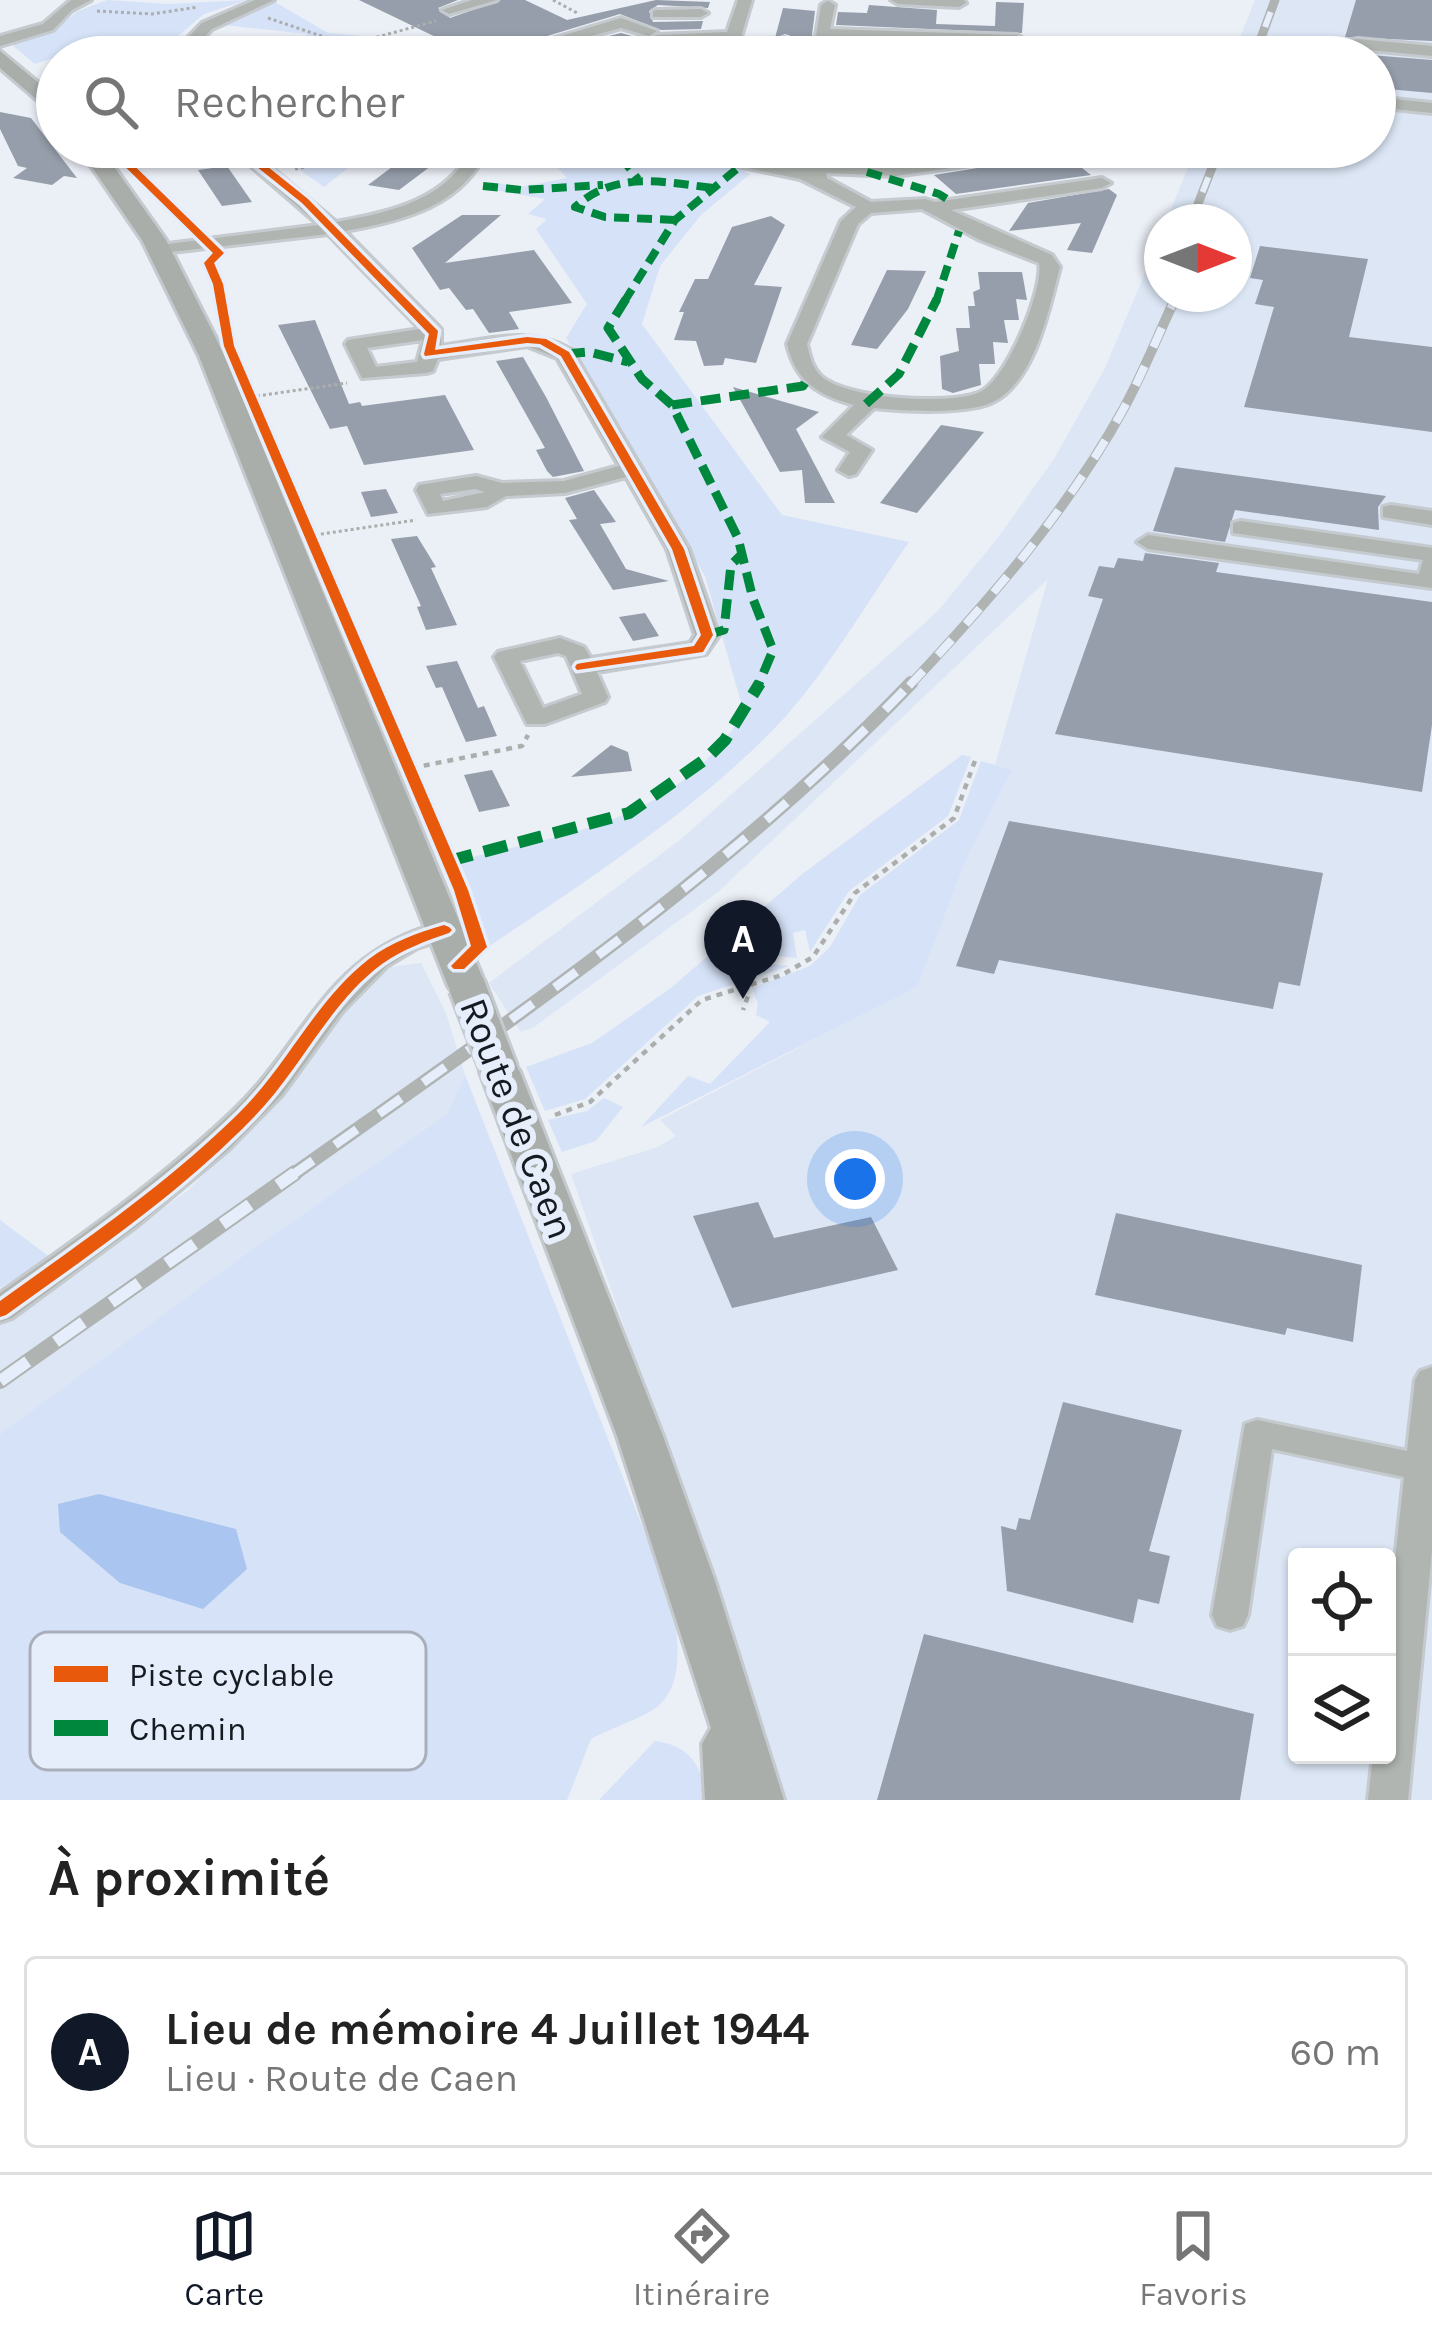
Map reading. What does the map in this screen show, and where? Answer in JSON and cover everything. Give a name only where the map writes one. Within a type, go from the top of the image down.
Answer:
[{"type":"main road","points":[[0,57],[36,90]]},
{"type":"main road","name":"Route de Caen","points":[[101,168],[171,249],[199,337],[248,399],[444,930],[640,1436],[691,1580],[758,1800]]},
{"type":"main road","name":"Route de Caen","points":[[728,1710],[731,1800]]},
{"type":"street","points":[[47,0],[68,7]]},
{"type":"street","points":[[0,41],[48,27],[68,7],[84,0]]},
{"type":"street","points":[[197,36],[234,12],[267,0]]},
{"type":"street","points":[[449,10],[490,0]]},
{"type":"street","points":[[621,23],[654,36],[734,36],[745,0]]},
{"type":"street","points":[[898,0],[959,2],[957,36]]},
{"type":"street","points":[[828,5],[821,34],[894,36]]},
{"type":"street","points":[[569,36],[658,14],[701,13]]},
{"type":"street","points":[[654,36],[658,14]]},
{"type":"street","points":[[1396,48],[1432,51]]},
{"type":"street","points":[[1396,104],[1432,108]]},
{"type":"street","points":[[265,168],[328,227],[432,344],[526,340],[552,345],[565,354],[678,549],[707,635],[698,650],[582,667]]},
{"type":"street","points":[[171,249],[404,211],[443,194],[471,168]]},
{"type":"street","points":[[772,168],[881,188],[931,206],[986,236],[1046,259],[1051,267],[1034,326],[991,394],[973,400],[866,404],[809,376],[797,356],[797,344],[850,221],[866,208],[931,206],[1102,184]]},
{"type":"street","points":[[801,173],[824,168]]},
{"type":"street","points":[[846,168],[916,168]]},
{"type":"street","points":[[801,173],[860,200],[866,208]]},
{"type":"street","points":[[849,470],[862,451],[832,437],[866,404]]},
{"type":"street","points":[[436,509],[428,490],[476,482],[500,490],[566,487],[632,469]]},
{"type":"street","points":[[1391,512],[1432,518]]},
{"type":"street","points":[[1148,542],[1429,582],[1432,559],[1240,528]]},
{"type":"street","points":[[0,1310],[150,1198],[249,1113],[353,979],[376,957],[444,930]]},
{"type":"street","points":[[1388,1800],[1432,1380]]},
{"type":"street","points":[[1230,1615],[1257,1433],[1423,1468]]},
{"type":"path","points":[[68,7],[152,14],[211,6],[300,26],[318,36]]},
{"type":"path","points":[[378,36],[438,21],[449,10]]},
{"type":"path","points":[[273,174],[301,168]]},
{"type":"path","points":[[248,399],[357,382]]},
{"type":"path","points":[[315,535],[424,519],[436,509]]},
{"type":"path","points":[[302,519],[320,561]]},
{"type":"path","points":[[401,751],[412,768],[522,746]]},
{"type":"path","points":[[543,1118],[590,1102],[702,1000],[782,975],[819,951],[855,893],[954,818],[976,758]]},
{"type":"path","points":[[741,987],[748,1001],[743,1010]]},
{"type":"shaded area","points":[[107,0],[168,4],[247,0],[204,14],[178,36],[39,36],[54,31],[76,12]]},
{"type":"shaded area","points":[[1255,0],[1432,0],[1432,1800],[770,1800],[661,1433],[571,1174],[658,1147],[676,1136],[660,1120],[917,986],[968,855],[1012,770],[995,765],[1048,579],[718,892],[534,1027],[521,1032],[489,983],[680,840],[937,612],[1054,459],[1105,368],[1144,276],[1144,312],[1252,312],[1252,204],[1173,204],[1188,168],[1396,168],[1396,36],[1240,36]]},
{"type":"shaded area","points":[[273,1],[328,33],[364,36],[306,36],[224,25]]},
{"type":"shaded area","points":[[36,37],[36,64],[35,64],[12,45]]},
{"type":"shaded area","points":[[297,168],[348,168],[324,187]]},
{"type":"shaded area","points":[[558,168],[739,168],[750,174],[701,215],[660,266],[642,324],[782,515],[909,542],[819,675],[755,748],[644,839],[488,947],[457,861],[581,830],[653,801],[716,750],[744,713],[705,576],[566,338],[587,304],[536,229],[547,219],[528,214],[545,199],[483,188],[491,182],[520,187],[567,178]]},
{"type":"shaded area","points":[[962,755],[971,757],[948,816],[849,891],[810,952],[805,930],[793,933],[797,958],[759,954],[753,962],[789,966],[698,996],[585,1099],[545,1111],[526,1067],[592,1043],[671,988],[801,875]]},
{"type":"shaded area","points":[[981,761],[1012,770],[968,855],[917,987],[641,1127],[688,1076],[710,1084],[770,1022],[756,1015],[752,988],[810,966],[830,947],[860,895],[959,820]]},
{"type":"shaded area","points":[[421,963],[446,1013],[465,1075],[447,1114],[0,1434],[0,1323],[187,1191],[269,1109],[375,969]]},
{"type":"shaded area","points":[[465,1075],[674,1607],[677,1662],[664,1700],[648,1713],[591,1739],[567,1800],[0,1800],[0,1434],[447,1114]]},
{"type":"shaded area","points":[[604,1098],[623,1107],[596,1141],[562,1152],[548,1120],[587,1111]]},
{"type":"shaded area","points":[[0,1220],[51,1258],[0,1288]]},
{"type":"shaded area","points":[[655,1741],[678,1748],[693,1760],[711,1800],[599,1800]]},
{"type":"water","points":[[99,1494],[236,1529],[247,1569],[203,1609],[120,1583],[60,1532],[58,1504]]},
{"type":"building","points":[[359,0],[458,0],[438,8],[450,18],[501,0],[525,0],[567,20],[656,0],[710,2],[708,8],[658,5],[649,11],[653,22],[703,21],[701,29],[661,30],[620,14],[547,36],[434,36]]},
{"type":"building","points":[[1356,0],[1432,0],[1432,41],[1345,36]]},
{"type":"building","points":[[996,2],[1024,3],[1022,33],[836,25],[838,12],[867,13],[869,5],[937,10],[936,24],[995,26]]},
{"type":"building","points":[[783,8],[815,11],[813,36],[776,36]]},
{"type":"building","points":[[1396,57],[1432,60],[1432,93],[1396,90]]},
{"type":"building","points":[[0,112],[31,118],[36,125],[36,168],[69,168],[77,178],[64,176],[52,185],[13,178],[27,168],[18,166],[0,129]]},
{"type":"building","points":[[228,168],[252,202],[222,206],[198,170]]},
{"type":"building","points":[[391,168],[428,168],[399,190],[368,185]]},
{"type":"building","points":[[977,168],[1082,168],[1091,175],[956,194],[934,175]]},
{"type":"building","points":[[1109,189],[1117,195],[1092,253],[1067,250],[1081,223],[1009,231],[1028,203]]},
{"type":"building","points":[[462,215],[501,215],[445,263],[534,250],[572,303],[509,312],[519,329],[489,333],[473,309],[466,310],[449,288],[440,290],[412,248]]},
{"type":"building","points":[[771,216],[785,225],[754,285],[782,287],[756,363],[725,358],[723,365],[704,366],[696,341],[674,340],[684,312],[679,312],[695,279],[708,279],[732,227]]},
{"type":"building","points":[[1260,246],[1368,259],[1349,337],[1432,347],[1432,432],[1244,407],[1274,307],[1255,304],[1263,280],[1252,278]]},
{"type":"building","points":[[887,270],[926,271],[908,309],[877,349],[851,345]]},
{"type":"building","points":[[978,272],[1022,272],[1027,300],[1016,299],[1019,320],[1004,320],[1008,343],[993,342],[995,364],[979,364],[981,385],[953,393],[942,389],[940,356],[959,351],[956,328],[970,328],[968,306],[975,306],[973,292],[980,289]]},
{"type":"building","points":[[315,320],[349,404],[445,395],[474,450],[364,465],[347,426],[330,429],[278,325]]},
{"type":"building","points":[[523,357],[584,471],[553,477],[547,471],[536,450],[545,448],[496,361]]},
{"type":"building","points":[[733,387],[819,412],[796,429],[835,503],[805,503],[802,470],[780,472]]},
{"type":"building","points":[[941,425],[984,432],[917,513],[880,503]]},
{"type":"building","points":[[1175,467],[1386,496],[1378,507],[1379,530],[1235,510],[1225,542],[1153,531]]},
{"type":"building","points":[[386,489],[398,513],[371,517],[361,492]]},
{"type":"building","points":[[594,490],[616,522],[600,524],[626,569],[669,581],[613,590],[569,520],[577,519],[565,498]]},
{"type":"building","points":[[417,536],[436,567],[431,568],[457,625],[426,630],[417,607],[421,606],[391,539]]},
{"type":"building","points":[[1145,553],[1219,563],[1216,572],[1432,602],[1432,725],[1422,792],[1055,734],[1103,599],[1088,596],[1099,566],[1114,568],[1118,558],[1143,561]]},
{"type":"building","points":[[645,613],[659,636],[633,641],[619,617]]},
{"type":"building","points":[[457,661],[497,736],[466,742],[442,687],[436,688],[426,666]]},
{"type":"building","points":[[611,745],[628,752],[632,771],[571,777]]},
{"type":"building","points":[[492,770],[510,806],[479,812],[464,775]]},
{"type":"building","points":[[1009,821],[1323,873],[1300,986],[1279,982],[1273,1009],[999,960],[994,974],[956,966]]},
{"type":"building","points":[[758,1202],[774,1238],[871,1217],[898,1270],[732,1308],[693,1216]]},
{"type":"building","points":[[1116,1213],[1362,1265],[1353,1342],[1287,1328],[1285,1335],[1095,1295]]},
{"type":"building","points":[[1063,1402],[1182,1430],[1149,1551],[1170,1556],[1159,1604],[1138,1599],[1133,1623],[1007,1591],[1001,1526],[1016,1530],[1019,1518],[1030,1520]]},
{"type":"building","points":[[924,1634],[1254,1714],[1240,1800],[877,1800]]},
{"type":"railway","points":[[1262,36],[1275,0]]},
{"type":"railway","points":[[1198,204],[1212,168]]},
{"type":"railway","points":[[909,686],[997,588],[1078,483],[1124,408],[1169,312]]},
{"type":"railway","points":[[291,1176],[692,882],[768,819],[911,683]]},
{"type":"railway","points":[[0,1381],[295,1173]]},
{"type":"marked path","points":[[629,168],[638,179]]},
{"type":"marked path","points":[[449,861],[629,813],[725,740],[762,679],[773,650],[753,599],[738,538],[672,405],[642,379],[608,328],[675,220],[738,168]]},
{"type":"marked path","points":[[867,172],[939,194],[953,203]]},
{"type":"marked path","points":[[675,220],[605,217],[575,207],[590,194],[623,181],[713,188]]},
{"type":"marked path","points":[[483,186],[522,190],[603,185]]},
{"type":"marked path","points":[[866,404],[883,392],[913,352],[937,301],[959,231]]},
{"type":"marked path","points":[[565,354],[589,352],[628,362]]},
{"type":"marked path","points":[[672,405],[803,386],[809,376]]},
{"type":"marked path","points":[[707,635],[724,630],[731,565],[742,554]]},
{"type":"cycle path","points":[[132,168],[219,253],[209,263],[218,284],[229,346],[461,890],[479,947],[459,966]]},
{"type":"cycle path","points":[[263,168],[305,201],[434,333],[429,354],[527,340],[542,341],[565,354],[678,549],[707,635],[698,649],[582,667]]},
{"type":"cycle path","points":[[0,1310],[127,1217],[247,1115],[353,981],[407,942],[444,930]]},
{"type":"place","name":"Lieu de mémoire 4 Juillet 1944","points":[[743,999]]}]
